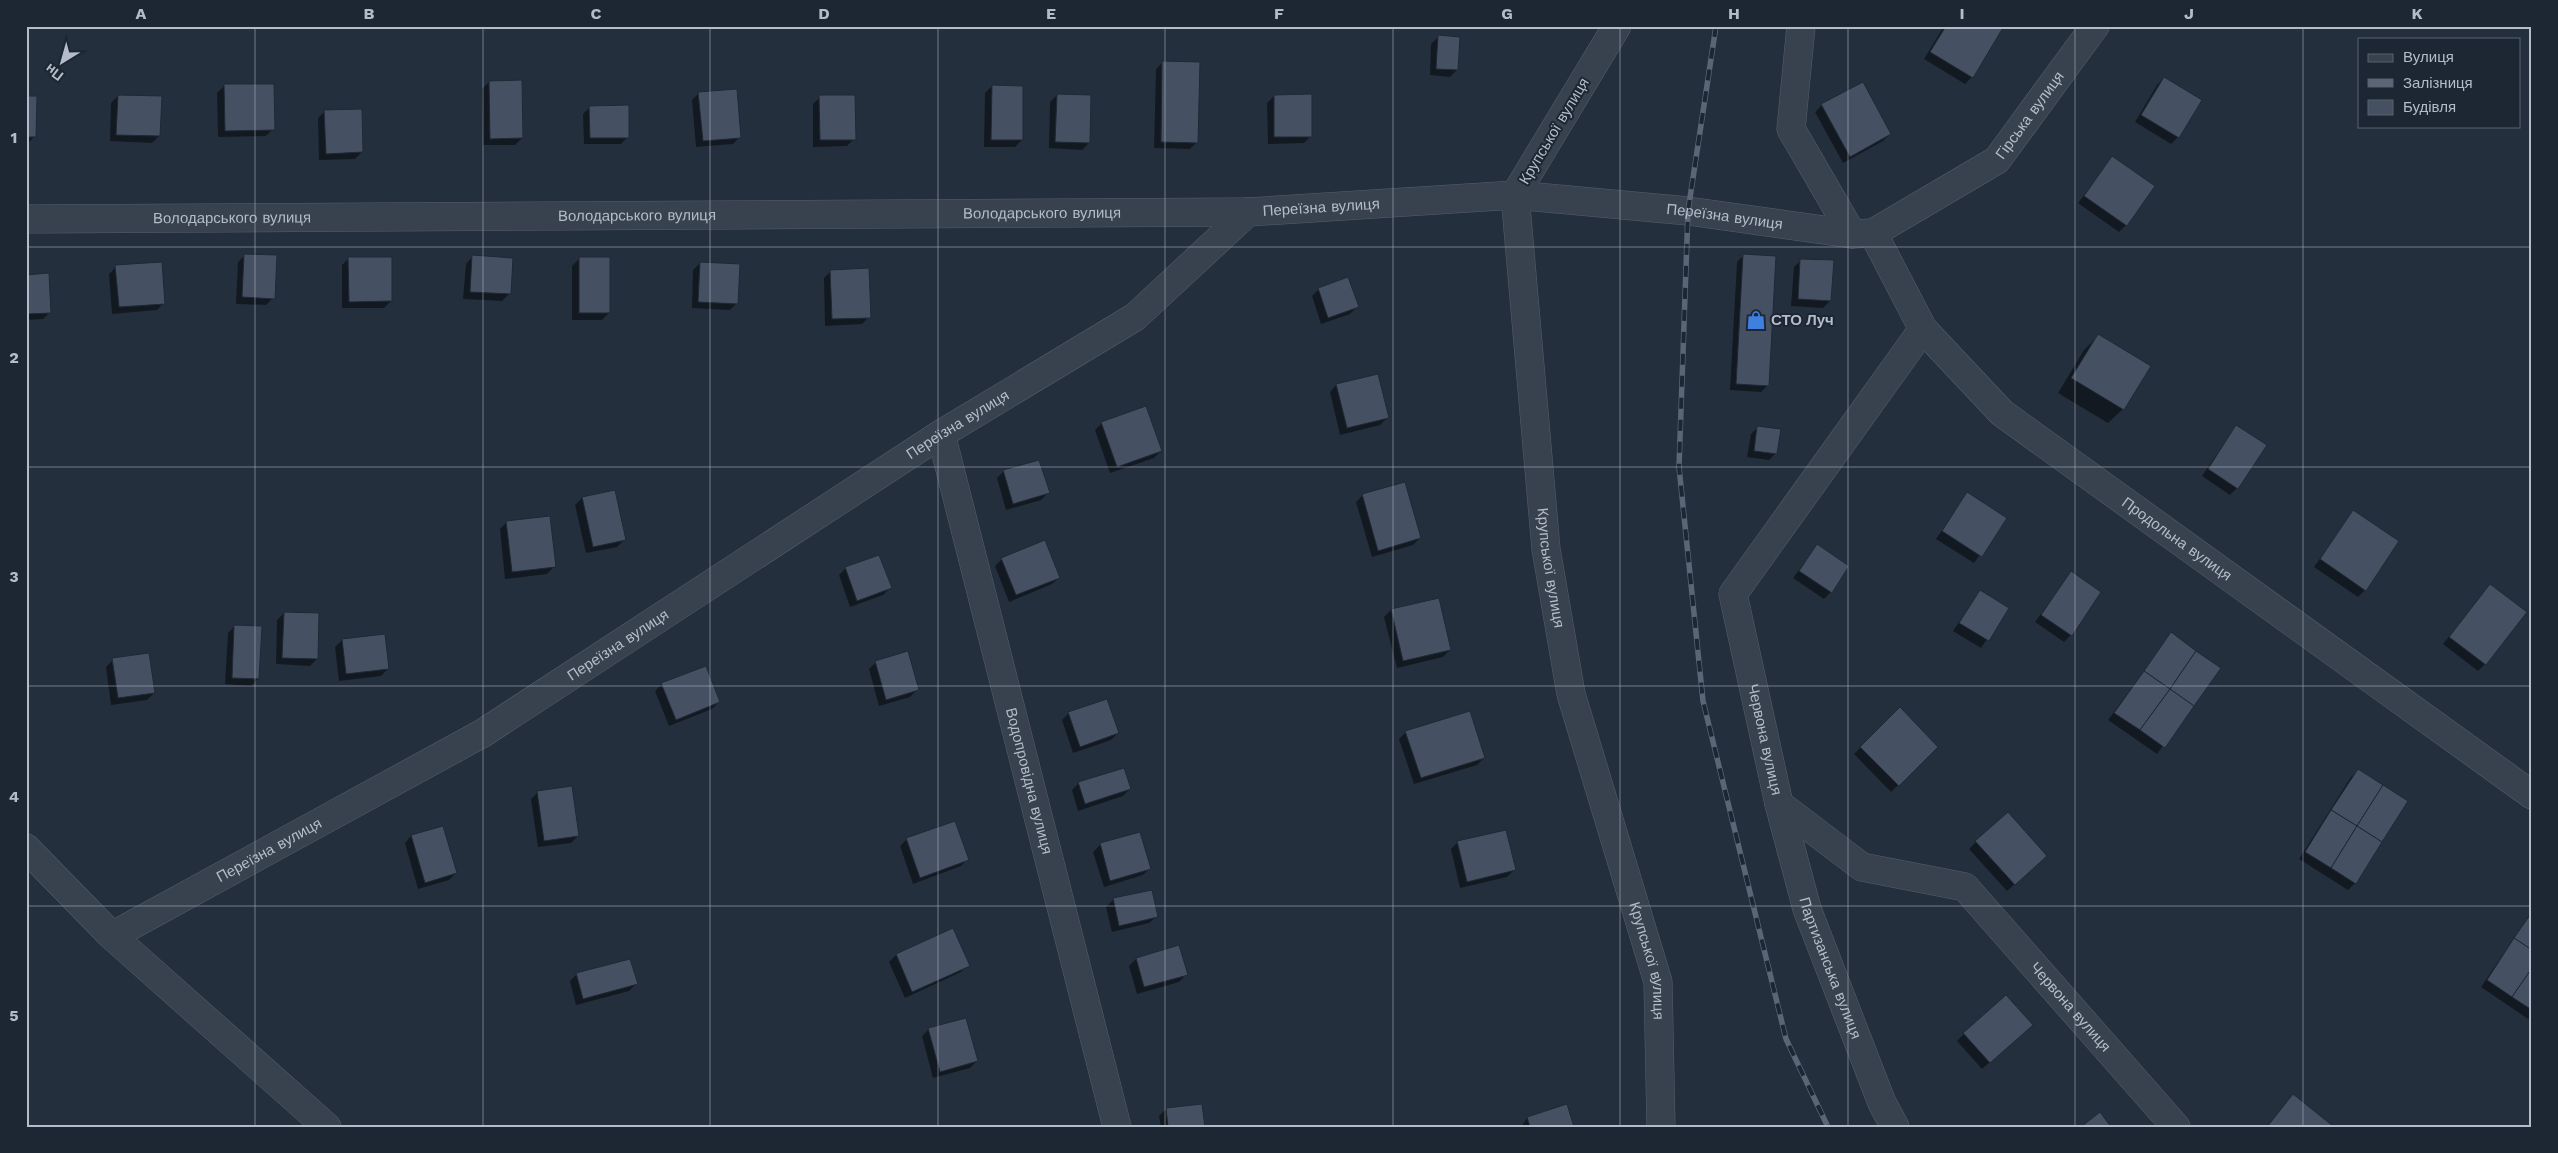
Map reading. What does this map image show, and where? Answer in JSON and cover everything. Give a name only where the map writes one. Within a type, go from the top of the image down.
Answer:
[{"type":"street","name":"Крупської вулиця","points":[[1618,26],[1515,195],[1546,549],[1571,694],[1658,982],[1661,1127]]},
{"type":"street","name":"Продольна вулиця","points":[[1801,26],[1791,130],[1862,234],[1923,329],[2002,413],[2532,795]]},
{"type":"street","name":"Гірська вулиця","points":[[1862,234],[1997,160],[2095,26]]},
{"type":"street","name":"Переїзна вулиця","points":[[112,936],[483,734],[940,434],[1135,317],[1248,212],[1515,195],[1688,211],[1862,234]]},
{"type":"street","name":"Володарського вулиця","points":[[26,219],[1248,212]]},
{"type":"street","name":"Червона вулиця","points":[[1923,329],[1733,594],[1779,804],[1862,867],[1966,887],[2176,1127]]},
{"type":"street","name":"Водопровідна вулиця","points":[[940,434],[1117,1127]]},
{"type":"street","name":"Партизанська вулиця","points":[[1779,804],[1807,909],[1882,1103],[1896,1127]]},
{"type":"street","points":[[26,848],[112,936],[327,1127]]},
{"type":"building","points":[[1946,26],[2004,26],[1973,78],[1930,52]]},
{"type":"building","points":[[1438,35],[1460,37],[1458,70],[1436,69]]},
{"type":"building","points":[[1162,61],[1200,62],[1198,143],[1161,142]]},
{"type":"building","points":[[2164,77],[2202,100],[2179,138],[2141,115]]},
{"type":"building","points":[[522,80],[523,138],[490,139],[489,81]]},
{"type":"building","points":[[1863,82],[1891,134],[1850,157],[1821,104]]},
{"type":"building","points":[[224,84],[274,84],[275,130],[225,131]]},
{"type":"building","points":[[992,85],[1023,86],[1023,140],[991,140]]},
{"type":"building","points":[[737,89],[741,138],[703,141],[698,92]]},
{"type":"building","points":[[1057,94],[1091,95],[1090,143],[1055,142]]},
{"type":"building","points":[[1312,94],[1312,137],[1274,137],[1274,95]]},
{"type":"building","points":[[118,95],[162,96],[160,136],[116,135]]},
{"type":"building","points":[[819,95],[855,95],[856,140],[820,140]]},
{"type":"building","points":[[26,96],[37,96],[36,137],[26,137]]},
{"type":"building","points":[[629,105],[629,138],[590,138],[589,106]]},
{"type":"building","points":[[362,109],[363,152],[326,154],[324,110]]},
{"type":"building","points":[[2112,156],[2155,186],[2127,226],[2084,196]]},
{"type":"building","points":[[244,254],[277,255],[275,299],[242,297]]},
{"type":"building","name":"СТО Луч","points":[[1743,254],[1776,256],[1769,386],[1736,384]]},
{"type":"building","points":[[472,255],[513,258],[511,294],[470,292]]},
{"type":"building","points":[[348,257],[392,257],[392,301],[349,302]]},
{"type":"building","points":[[579,257],[610,257],[610,313],[579,313]]},
{"type":"building","points":[[1800,259],[1834,260],[1831,301],[1798,299]]},
{"type":"building","points":[[162,262],[165,304],[119,307],[115,265]]},
{"type":"building","points":[[700,262],[740,264],[738,304],[698,302]]},
{"type":"building","points":[[869,268],[871,318],[832,319],[830,270]]},
{"type":"building","points":[[49,273],[51,313],[26,314],[26,275]]},
{"type":"building","points":[[1348,277],[1359,307],[1328,318],[1318,288]]},
{"type":"building","points":[[2098,334],[2151,366],[2124,410],[2071,378]]},
{"type":"building","points":[[1378,374],[1389,418],[1347,428],[1336,384]]},
{"type":"building","points":[[1146,406],[1162,451],[1117,467],[1101,422]]},
{"type":"building","points":[[2236,425],[2267,445],[2238,489],[2208,469]]},
{"type":"building","points":[[1757,426],[1781,429],[1777,454],[1754,451]]},
{"type":"building","points":[[1039,460],[1050,493],[1013,504],[1003,470]]},
{"type":"building","points":[[1405,482],[1421,538],[1378,551],[1362,494]]},
{"type":"building","points":[[615,490],[626,540],[593,547],[582,497]]},
{"type":"building","points":[[1967,492],[2007,518],[1982,557],[1942,531]]},
{"type":"building","points":[[2353,510],[2399,541],[2366,591],[2320,559]]},
{"type":"building","points":[[550,516],[556,567],[512,572],[506,521]]},
{"type":"building","points":[[1045,540],[1060,578],[1016,595],[1001,558]]},
{"type":"building","points":[[1817,544],[1849,566],[1832,593],[1799,571]]},
{"type":"building","points":[[879,555],[892,588],[857,601],[845,567]]},
{"type":"building","points":[[2071,571],[2101,592],[2072,636],[2041,615]]},
{"type":"building","points":[[2490,584],[2527,612],[2486,665],[2449,637]]},
{"type":"building","points":[[1980,590],[2009,608],[1989,641],[1959,623]]},
{"type":"building","points":[[1439,598],[1451,650],[1403,661],[1391,609]]},
{"type":"building","points":[[284,612],[319,613],[318,659],[282,658]]},
{"type":"building","points":[[234,625],[262,626],[259,679],[232,678]]},
{"type":"building","points":[[2171,632],[2196,651],[2170,689],[2144,671]]},
{"type":"building","points":[[385,634],[389,669],[346,674],[342,639]]},
{"type":"building","points":[[908,651],[919,690],[886,700],[875,661]]},
{"type":"building","points":[[2196,651],[2221,668],[2194,706],[2170,689]]},
{"type":"building","points":[[149,653],[155,693],[118,698],[112,658]]},
{"type":"building","points":[[706,666],[720,702],[676,720],[661,683]]},
{"type":"building","points":[[2144,671],[2170,689],[2140,730],[2114,713]]},
{"type":"building","points":[[2170,689],[2194,706],[2165,748],[2140,730]]},
{"type":"building","points":[[1107,699],[1119,733],[1080,747],[1068,712]]},
{"type":"building","points":[[1900,707],[1938,747],[1899,786],[1860,747]]},
{"type":"building","points":[[1470,711],[1485,758],[1421,778],[1405,731]]},
{"type":"building","points":[[1124,768],[1131,789],[1085,804],[1078,782]]},
{"type":"building","points":[[2358,769],[2383,785],[2357,826],[2331,810]]},
{"type":"building","points":[[2383,785],[2408,801],[2382,842],[2357,826]]},
{"type":"building","points":[[572,786],[579,836],[544,841],[537,791]]},
{"type":"building","points":[[2331,810],[2357,826],[2331,868],[2305,852]]},
{"type":"building","points":[[2008,812],[2047,856],[2015,885],[1975,841]]},
{"type":"building","points":[[955,821],[969,860],[920,878],[906,838]]},
{"type":"building","points":[[443,826],[457,873],[425,883],[411,835]]},
{"type":"building","points":[[2357,826],[2382,842],[2356,884],[2331,868]]},
{"type":"building","points":[[1506,830],[1516,870],[1467,882],[1457,841]]},
{"type":"building","points":[[1140,832],[1151,869],[1110,881],[1100,843]]},
{"type":"building","points":[[1152,890],[1158,917],[1119,926],[1113,898]]},
{"type":"building","points":[[2532,912],[2532,950],[2514,938]]},
{"type":"building","points":[[953,928],[970,966],[912,992],[896,954]]},
{"type":"building","points":[[2514,938],[2532,950],[2532,968],[2512,997],[2487,980]]},
{"type":"building","points":[[1179,945],[1188,975],[1144,987],[1136,958]]},
{"type":"building","points":[[630,959],[638,984],[583,999],[576,973]]},
{"type":"building","points":[[2532,968],[2532,1010],[2512,997]]},
{"type":"building","points":[[2006,995],[2033,1025],[1990,1063],[1963,1033]]},
{"type":"building","points":[[966,1018],[978,1061],[940,1072],[928,1028]]},
{"type":"building","points":[[2293,1094],[2334,1127],[2267,1127]]},
{"type":"building","points":[[1202,1104],[1205,1127],[1168,1127],[1166,1108]]},
{"type":"building","points":[[1567,1104],[1574,1127],[1530,1127],[1527,1117]]},
{"type":"building","points":[[2100,1112],[2111,1127],[2081,1127]]},
{"type":"railway","points":[[1716,26],[1688,211],[1679,467],[1703,701],[1786,1039],[1828,1127]]},
{"type":"place","name":"СТО Луч","points":[[1756,320]]}]
